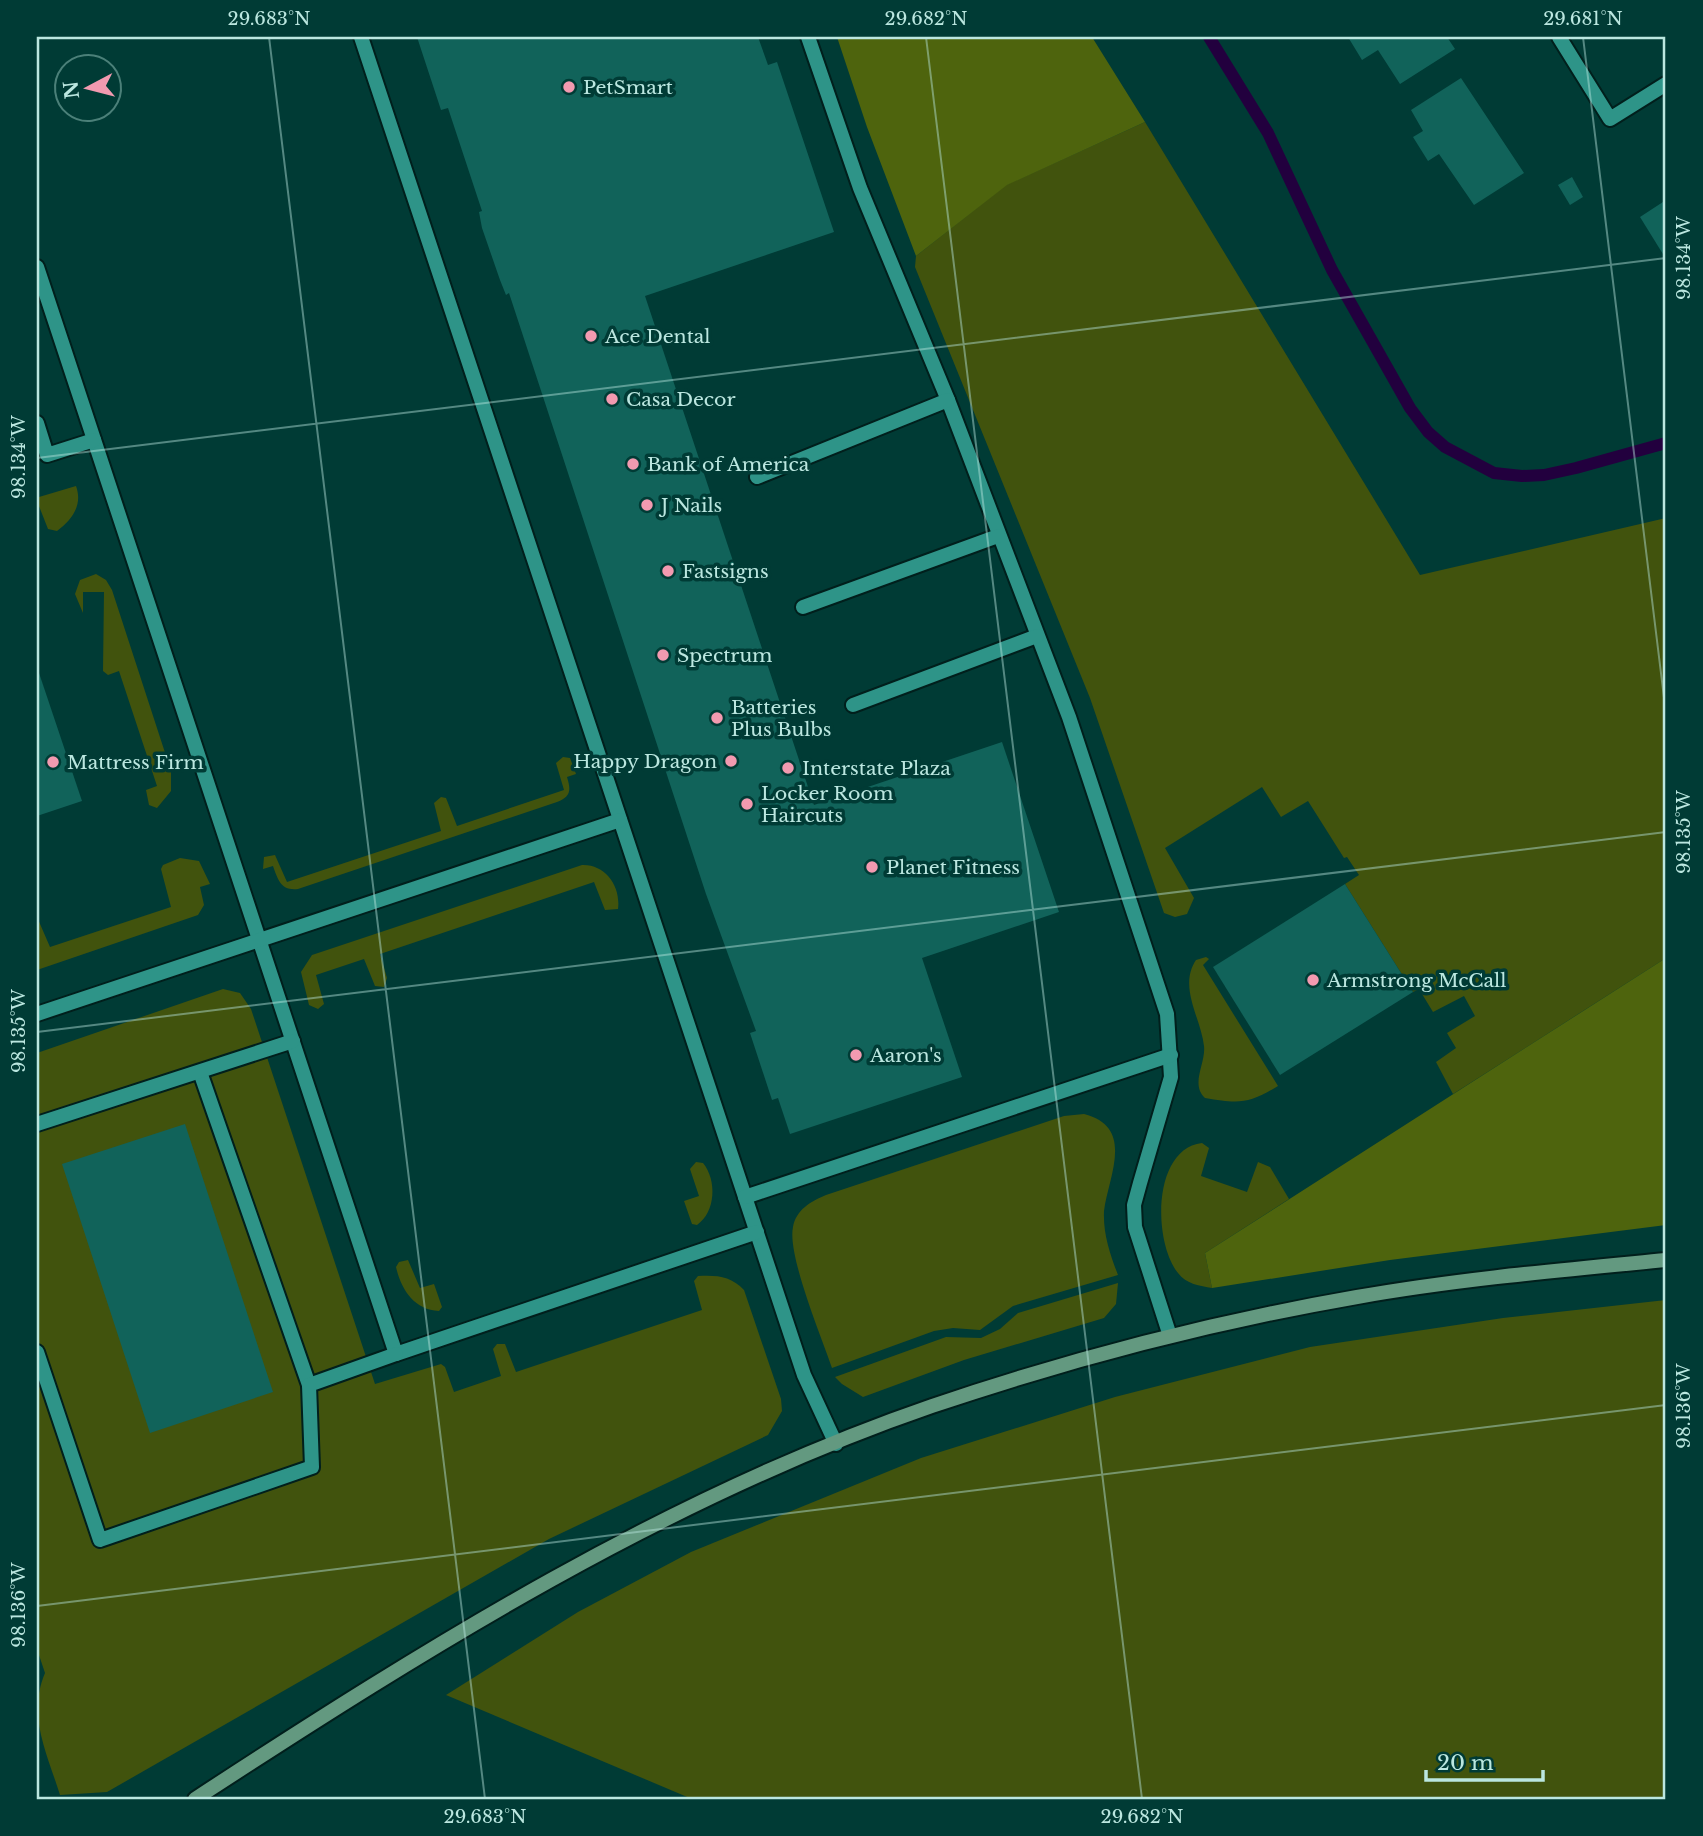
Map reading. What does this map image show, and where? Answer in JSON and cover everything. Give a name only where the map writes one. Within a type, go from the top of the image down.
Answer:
[{"type":"main road","points":[[195,1799],[398,1669],[554,1578],[682,1511],[836,1444],[986,1388],[1170,1336],[1359,1296],[1464,1281],[1666,1260]]},
{"type":"street","points":[[361,37],[804,1375],[836,1444]]},
{"type":"street","points":[[808,37],[860,188],[947,400],[1069,717],[1164,1002],[1169,1021],[1171,1055],[1167,1098],[1134,1205],[1138,1245],[1170,1336]]},
{"type":"street","points":[[1559,37],[1610,119],[1666,84]]},
{"type":"street","points":[[37,267],[396,1354]]},
{"type":"street","points":[[757,477],[947,400]]},
{"type":"street","points":[[37,424],[47,455],[94,440]]},
{"type":"street","points":[[803,607],[998,536]]},
{"type":"street","points":[[853,705],[1037,636]]},
{"type":"street","points":[[37,1014],[620,820]]},
{"type":"street","points":[[37,1124],[293,1041]]},
{"type":"street","points":[[745,1197],[1171,1055]]},
{"type":"street","points":[[37,1352],[100,1540],[312,1467],[309,1385],[201,1072]]},
{"type":"street","points":[[309,1385],[757,1232]]},
{"type":"green space","points":[[837,37],[1092,37],[1145,122],[1007,185],[916,256],[867,127]]},
{"type":"green space","points":[[1145,122],[1420,575],[1666,518],[1666,958],[1453,1094],[1436,1062],[1456,1048],[1447,1033],[1475,1016],[1464,996],[1433,1012],[1419,989],[1413,992],[1345,884],[1359,875],[1347,857],[1344,858],[1308,801],[1281,817],[1262,787],[1165,848],[1194,898],[1187,914],[1175,917],[1164,913],[1090,698],[915,267],[916,256],[1006,185]]},
{"type":"green space","points":[[76,486],[78,500],[75,512],[57,531],[48,529],[37,501],[37,492],[39,497]]},
{"type":"green space","points":[[96,574],[106,580],[112,590],[171,771],[171,791],[157,808],[149,805],[146,790],[157,786],[119,671],[108,675],[103,671],[104,592],[83,592],[83,613],[75,594],[80,580]]},
{"type":"green space","points":[[563,757],[570,758],[576,774],[567,777],[569,792],[557,802],[298,889],[284,886],[273,866],[263,869],[264,857],[275,855],[287,882],[441,831],[434,803],[441,797],[446,798],[457,826],[564,790],[556,763]]},
{"type":"green space","points":[[180,858],[199,861],[210,884],[200,887],[204,905],[198,915],[37,970],[37,917],[50,947],[171,907],[161,869],[163,865]]},
{"type":"green space","points":[[582,865],[598,868],[610,878],[617,892],[618,909],[605,910],[594,882],[380,954],[387,978],[384,987],[375,986],[364,959],[316,975],[324,1004],[318,1009],[309,1005],[301,972],[312,955]]},
{"type":"green space","points":[[1206,957],[1209,959],[1203,965],[1278,1086],[1251,1099],[1235,1102],[1205,1098],[1199,1086],[1204,1046],[1189,981],[1196,960]]},
{"type":"green space","points":[[1666,958],[1666,1225],[1390,1260],[1212,1288],[1205,1253]]},
{"type":"green space","points":[[223,989],[240,993],[251,1009],[375,1384],[441,1364],[445,1367],[454,1392],[501,1376],[493,1349],[497,1344],[505,1344],[516,1372],[702,1310],[694,1281],[698,1276],[711,1276],[729,1279],[744,1290],[781,1399],[782,1411],[768,1435],[549,1539],[107,1792],[60,1795],[38,1719],[40,1689],[45,1673],[37,1649],[37,1053]]},
{"type":"green space","points":[[1084,1114],[1100,1121],[1110,1130],[1114,1141],[1115,1155],[1104,1219],[1108,1244],[1118,1275],[1013,1306],[980,1330],[953,1328],[934,1331],[832,1368],[806,1297],[795,1257],[793,1227],[801,1211],[826,1195],[1064,1116]]},
{"type":"green space","points":[[1202,1143],[1209,1148],[1201,1176],[1247,1192],[1258,1162],[1270,1167],[1289,1199],[1205,1253],[1212,1288],[1189,1282],[1178,1273],[1170,1259],[1161,1220],[1166,1179],[1174,1161],[1186,1149]]},
{"type":"green space","points":[[696,1162],[703,1163],[708,1170],[712,1187],[708,1212],[697,1225],[692,1224],[684,1201],[699,1196],[690,1169]]},
{"type":"green space","points":[[408,1260],[420,1288],[434,1284],[442,1307],[439,1311],[422,1307],[405,1290],[396,1267],[399,1262]]},
{"type":"green space","points":[[1118,1283],[1116,1304],[1104,1318],[964,1360],[863,1397],[835,1377],[946,1337],[981,1338],[1000,1329],[1018,1313]]},
{"type":"green space","points":[[1666,1300],[1666,1799],[692,1799],[446,1695],[578,1612],[691,1552],[921,1458],[1115,1397],[1310,1347],[1503,1318]]},
{"type":"building","points":[[417,37],[758,37],[768,65],[777,62],[834,232],[645,296],[814,805],[1002,742],[1059,912],[922,958],[962,1077],[790,1134],[778,1098],[772,1100],[750,1033],[756,1031],[706,894],[509,293],[506,295],[482,228],[479,212],[482,211],[448,108],[441,110]]},
{"type":"building","points":[[1348,37],[1447,37],[1455,49],[1400,84],[1378,50],[1362,60]]},
{"type":"building","points":[[1461,78],[1524,173],[1474,205],[1439,154],[1428,161],[1413,137],[1423,131],[1411,110]]},
{"type":"building","points":[[1572,177],[1583,197],[1570,205],[1558,185]]},
{"type":"building","points":[[1666,200],[1666,259],[1640,217]]},
{"type":"building","name":"Mattress Firm","points":[[37,667],[82,801],[37,816]]},
{"type":"building","name":"Armstrong McCall","points":[[1345,884],[1413,992],[1280,1075],[1213,967]]},
{"type":"building","points":[[185,1124],[273,1392],[150,1433],[62,1164]]},
{"type":"waterway","points":[[1209,37],[1268,133],[1332,270],[1410,408],[1428,432],[1445,447],[1494,473],[1522,476],[1544,475],[1576,468],[1666,443]]},
{"type":"place","name":"PetSmart","points":[[569,87]]},
{"type":"place","name":"Ace Dental","points":[[591,336]]},
{"type":"place","name":"Casa Decor","points":[[612,399]]},
{"type":"place","name":"Bank of America","points":[[633,464]]},
{"type":"place","name":"J Nails","points":[[647,505]]},
{"type":"place","name":"Fastsigns","points":[[668,571]]},
{"type":"place","name":"Spectrum","points":[[663,655]]},
{"type":"place","name":"Batteries Plus Bulbs","points":[[717,718]]},
{"type":"place","name":"Happy Dragon","points":[[731,761]]},
{"type":"place","name":"Mattress Firm","points":[[53,762]]},
{"type":"place","name":"Interstate Plaza","points":[[788,768]]},
{"type":"place","name":"Locker Room Haircuts","points":[[747,804]]},
{"type":"place","name":"Planet Fitness","points":[[872,867]]},
{"type":"place","name":"Armstrong McCall","points":[[1313,980]]},
{"type":"place","name":"Aaron's","points":[[856,1055]]}]
